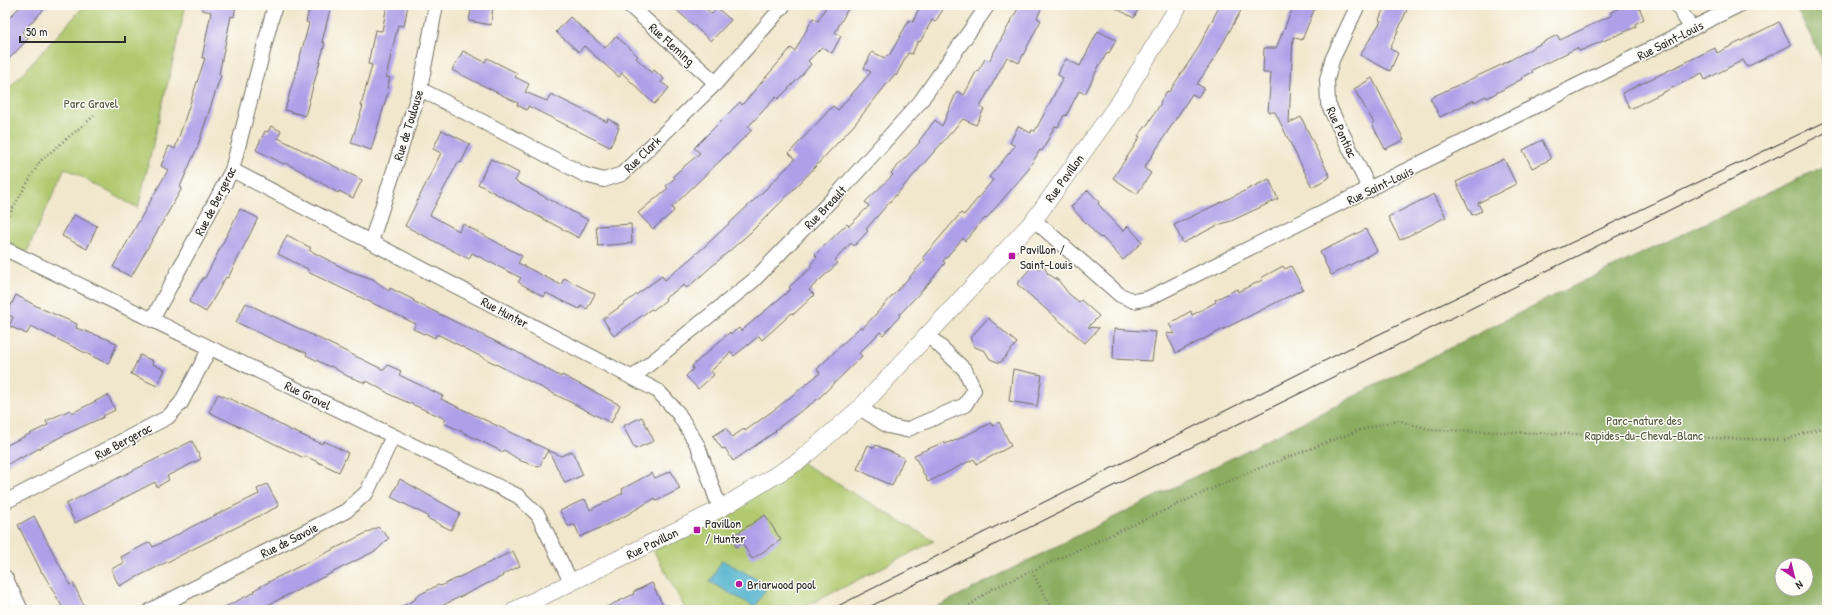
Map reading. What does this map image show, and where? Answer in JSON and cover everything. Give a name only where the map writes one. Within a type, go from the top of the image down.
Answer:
[{"type":"street","name":"Rue de Bergerac","points":[[152,320],[232,170],[275,5]]},
{"type":"street","name":"Rue de Toulouse","points":[[370,242],[420,89],[436,5]]},
{"type":"street","name":"Rue Fleming","points":[[629,5],[716,83]]},
{"type":"street","name":"Rue Clark","points":[[420,89],[585,175],[604,180],[622,174],[716,83],[784,5]]},
{"type":"street","name":"Rue Breault","points":[[632,378],[754,280],[842,189],[920,102],[988,5]]},
{"type":"street","name":"Rue Pavillon","points":[[515,610],[720,509],[799,461],[860,408],[1034,220],[1123,97],[1179,5]]},
{"type":"street","name":"Rue Pontiac","points":[[1358,5],[1332,60],[1327,80],[1328,104],[1370,190]]},
{"type":"street","points":[[1677,5],[1692,29]]},
{"type":"street","name":"Rue Saint-Louis","points":[[1034,220],[1120,295],[1134,301],[1149,298],[1370,190],[1739,5]]},
{"type":"street","name":"Rue Hunter","points":[[232,170],[658,391],[678,413],[698,446],[720,509]]},
{"type":"street","name":"Rue Gravel","points":[[5,249],[518,496],[538,516],[571,582]]},
{"type":"street","points":[[860,408],[888,426],[906,430],[965,405],[974,390],[965,370],[927,334]]},
{"type":"street","name":"Rue Bergerac","points":[[5,502],[168,417],[181,403],[210,348]]},
{"type":"street","name":"Rue de Savoie","points":[[151,610],[346,511],[367,492],[393,436]]},
{"type":"street","points":[[5,577],[21,610]]},
{"type":"path","points":[[5,222],[40,162],[94,116]]},
{"type":"path","points":[[963,610],[992,590],[1249,472],[1357,431],[1398,420],[1432,430],[1785,440],[1827,426]]},
{"type":"path","points":[[1032,572],[1053,610]]},
{"type":"green space","name":"Parc Gravel","points":[[85,5],[186,5],[138,208],[65,168],[24,258],[5,249],[5,152],[9,145],[5,143],[5,93]]},
{"type":"green space","points":[[1795,5],[1827,5],[1827,69]]},
{"type":"green space","name":"Parc-nature des Rapides-du-Cheval-Blanc","points":[[1827,165],[1827,610],[930,610],[1555,295]]},
{"type":"green space","points":[[799,461],[934,541],[799,610],[686,610],[650,544]]},
{"type":"water","name":"Briarwood pool","points":[[722,560],[768,585],[755,607],[710,582]]},
{"type":"building","points":[[22,5],[48,5],[22,32],[28,39],[5,63],[5,22]]},
{"type":"building","points":[[203,5],[236,5],[234,17],[231,16],[219,74],[221,75],[197,148],[180,187],[182,188],[131,277],[113,267],[168,170],[161,166],[169,146],[175,149],[205,58],[202,58],[211,12],[202,10]]},
{"type":"building","points":[[310,5],[331,5],[322,42],[325,43],[305,116],[285,110],[309,23],[306,22]]},
{"type":"building","points":[[387,5],[408,5],[404,26],[398,25],[386,77],[390,78],[387,88],[389,89],[371,150],[351,143],[363,106],[361,106],[372,65],[368,64],[375,30],[382,31]]},
{"type":"building","points":[[472,5],[493,5],[491,25],[469,21]]},
{"type":"building","points":[[671,5],[701,5],[712,14],[717,8],[731,20],[711,41]]},
{"type":"building","points":[[827,5],[850,5],[835,33],[841,36],[832,53],[822,47],[808,61],[811,64],[801,76],[778,99],[776,97],[748,127],[752,130],[672,207],[674,211],[653,229],[638,213],[668,188],[666,186],[675,178],[673,176],[700,153],[694,148],[740,102],[742,105],[791,48],[795,51],[813,18],[818,21]]},
{"type":"building","points":[[920,5],[946,5],[935,22],[932,20],[920,42],[918,41],[912,54],[908,53],[896,76],[894,75],[854,125],[801,182],[751,232],[687,288],[684,285],[665,298],[666,300],[653,310],[651,309],[614,336],[603,319],[662,276],[665,280],[703,248],[767,188],[795,159],[789,153],[833,106],[838,110],[871,72],[864,68],[872,52],[885,58],[887,55],[889,56],[909,20],[913,22]]},
{"type":"building","points":[[1020,5],[1043,5],[1037,18],[1041,20],[1019,63],[1007,57],[980,107],[984,109],[976,125],[963,119],[866,229],[868,231],[854,246],[851,243],[835,260],[838,263],[809,290],[814,295],[794,314],[792,313],[762,340],[759,336],[734,356],[731,352],[711,371],[714,375],[698,389],[686,376],[693,369],[692,366],[730,332],[731,334],[739,328],[741,331],[791,289],[789,287],[812,267],[810,265],[817,257],[815,255],[847,224],[849,226],[869,206],[865,202],[893,175],[891,173],[920,142],[919,141],[935,120],[942,126],[957,91],[964,95],[977,70],[978,71],[985,59],[989,61]]},
{"type":"building","points":[[1110,5],[1140,5],[1134,18]]},
{"type":"building","points":[[1220,5],[1244,5],[1214,59],[1197,84],[1204,88],[1198,97],[1192,94],[1144,168],[1151,173],[1137,194],[1113,178],[1140,137],[1138,136],[1147,125],[1167,91],[1169,92],[1197,50]]},
{"type":"building","points":[[1294,5],[1316,5],[1302,40],[1293,37],[1289,123],[1301,117],[1330,177],[1312,187],[1275,112],[1268,112],[1271,73],[1263,73],[1264,48],[1276,48]]},
{"type":"building","points":[[1385,5],[1409,5],[1390,49],[1398,53],[1390,71],[1360,55],[1381,21],[1379,20]]},
{"type":"building","points":[[1625,5],[1638,5],[1644,19],[1635,24],[1636,27],[1582,50],[1579,51],[1577,48],[1532,70],[1533,72],[1521,78],[1522,79],[1487,98],[1486,96],[1474,102],[1474,100],[1440,117],[1430,98],[1499,66],[1557,35],[1560,40],[1612,15],[1611,12]]},
{"type":"building","points":[[570,17],[605,48],[616,36],[638,56],[636,58],[652,73],[654,70],[664,79],[661,82],[669,88],[654,104],[622,73],[619,77],[584,46],[579,52],[556,32]]},
{"type":"building","points":[[1779,22],[1791,45],[1747,67],[1743,60],[1705,80],[1702,73],[1630,109],[1622,93],[1715,48],[1717,53]]},
{"type":"building","points":[[1098,31],[1116,40],[1109,53],[1107,52],[1100,64],[1085,94],[1079,91],[1066,116],[1064,115],[1058,127],[1055,126],[1042,151],[1040,150],[1027,171],[965,241],[963,238],[943,261],[945,263],[928,284],[899,315],[900,316],[883,335],[880,332],[859,353],[862,356],[819,398],[775,430],[776,431],[733,461],[725,448],[722,449],[713,436],[726,428],[732,437],[744,429],[745,431],[778,407],[820,373],[817,369],[860,327],[862,329],[925,260],[923,257],[961,213],[964,215],[993,180],[989,177],[1015,146],[1010,143],[1018,126],[1031,133],[1032,130],[1035,131],[1063,78],[1058,75],[1066,59],[1080,66]]},
{"type":"building","points":[[463,51],[485,62],[487,58],[517,73],[515,77],[529,84],[525,92],[547,101],[551,94],[607,122],[608,119],[619,125],[610,147],[528,106],[527,110],[517,105],[518,103],[452,70]]},
{"type":"building","points":[[1372,78],[1404,140],[1385,149],[1372,124],[1374,123],[1354,89]]},
{"type":"building","points":[[271,126],[281,131],[278,138],[362,180],[353,198],[339,191],[338,193],[301,171],[256,150],[265,131],[268,132]]},
{"type":"building","points":[[442,130],[470,144],[461,163],[458,162],[430,215],[459,231],[463,224],[522,256],[518,263],[561,285],[564,278],[595,294],[587,309],[581,306],[580,309],[546,293],[544,297],[518,282],[521,278],[472,253],[469,259],[405,226],[441,153],[433,149]]},
{"type":"building","points":[[1542,140],[1551,159],[1532,168],[1523,150]]},
{"type":"building","points":[[491,159],[519,173],[515,181],[588,220],[579,238],[478,184]]},
{"type":"building","points":[[1504,159],[1516,184],[1478,203],[1482,211],[1472,215],[1456,182]]},
{"type":"building","points":[[1269,179],[1278,199],[1231,221],[1218,225],[1183,243],[1174,225]]},
{"type":"building","points":[[1088,190],[1099,202],[1098,204],[1123,231],[1128,226],[1142,242],[1123,260],[1071,207]]},
{"type":"building","points":[[1434,194],[1446,217],[1400,240],[1388,217]]},
{"type":"building","points":[[240,209],[258,218],[228,278],[226,277],[206,312],[189,302],[203,278],[205,278]]},
{"type":"building","points":[[74,215],[97,226],[87,249],[62,236]]},
{"type":"building","points":[[631,224],[632,243],[598,246],[596,226]]},
{"type":"building","points":[[1366,229],[1377,251],[1331,275],[1320,252]]},
{"type":"building","points":[[287,235],[311,248],[309,250],[349,271],[373,279],[389,291],[390,288],[414,300],[413,301],[517,352],[561,377],[562,375],[620,405],[611,423],[439,335],[436,335],[435,338],[413,329],[416,324],[310,273],[308,269],[278,254]]},
{"type":"building","points":[[1034,264],[1039,269],[1043,265],[1048,274],[1058,280],[1069,294],[1079,302],[1081,300],[1099,316],[1088,327],[1099,328],[1085,343],[1017,284]]},
{"type":"building","points":[[1283,266],[1285,269],[1291,266],[1303,289],[1176,353],[1166,333],[1175,334],[1169,324],[1191,311],[1192,315],[1216,302],[1215,300],[1237,289],[1238,292],[1262,280],[1261,278]]},
{"type":"building","points":[[16,295],[40,308],[77,324],[76,328],[117,344],[108,364],[31,326],[27,334],[9,326],[13,317],[7,314]]},
{"type":"building","points":[[246,303],[384,370],[388,365],[401,371],[399,375],[443,396],[441,399],[548,450],[539,467],[521,461],[504,450],[503,452],[444,423],[446,419],[393,396],[367,381],[366,383],[347,376],[331,366],[330,367],[306,355],[307,353],[278,342],[236,322]]},
{"type":"building","points":[[988,318],[1017,343],[1000,363],[990,359],[985,351],[975,347],[970,338]]},
{"type":"building","points":[[1114,329],[1156,332],[1152,361],[1113,359]]},
{"type":"building","points":[[140,355],[153,361],[152,364],[165,370],[157,386],[131,374]]},
{"type":"building","points":[[1013,369],[1042,375],[1037,406],[1009,401]]},
{"type":"building","points":[[218,394],[235,401],[288,429],[322,444],[324,441],[348,453],[339,472],[305,456],[304,458],[209,412]]},
{"type":"building","points":[[108,395],[115,410],[103,416],[104,417],[66,434],[5,466],[5,446],[48,425],[46,421],[70,410],[72,413]]},
{"type":"building","points":[[642,417],[654,441],[635,449],[623,426]]},
{"type":"building","points":[[999,422],[1011,446],[977,464],[974,459],[928,482],[914,455],[944,442],[945,444],[952,442],[991,423],[993,426]]},
{"type":"building","points":[[192,441],[201,459],[167,476],[169,480],[157,487],[155,482],[75,523],[66,504]]},
{"type":"building","points":[[868,445],[874,448],[876,445],[904,458],[892,486],[857,469]]},
{"type":"building","points":[[548,450],[561,456],[572,451],[583,475],[565,483]]},
{"type":"building","points":[[671,471],[680,489],[656,501],[655,498],[625,516],[580,537],[575,525],[568,526],[560,511],[585,499],[590,510],[623,493],[622,489],[652,473],[655,478]]},
{"type":"building","points":[[400,479],[460,513],[451,530],[391,497]]},
{"type":"building","points":[[267,484],[279,506],[119,586],[111,569],[124,563],[121,557],[150,542],[153,547],[259,494],[257,489]]},
{"type":"building","points":[[765,515],[781,540],[752,559],[742,543],[736,547],[730,538]]},
{"type":"building","points":[[34,516],[70,585],[73,583],[86,610],[64,610],[42,573],[18,525]]},
{"type":"building","points":[[378,527],[389,538],[377,550],[258,610],[219,610],[255,592],[254,590],[276,578]]},
{"type":"building","points":[[513,551],[520,566],[502,575],[503,576],[433,610],[395,610],[438,585],[441,586]]},
{"type":"building","points":[[652,583],[665,610],[600,610],[634,594],[633,592]]},
{"type":"tram line","points":[[830,610],[1348,349],[1827,121]]},
{"type":"tram line","points":[[863,610],[1827,132]]},
{"type":"place","name":"Pavillon / Saint-Louis","points":[[1012,256]]},
{"type":"place","name":"Pavillon / Hunter","points":[[697,530]]},
{"type":"place","name":"Briarwood pool","points":[[739,584]]}]
